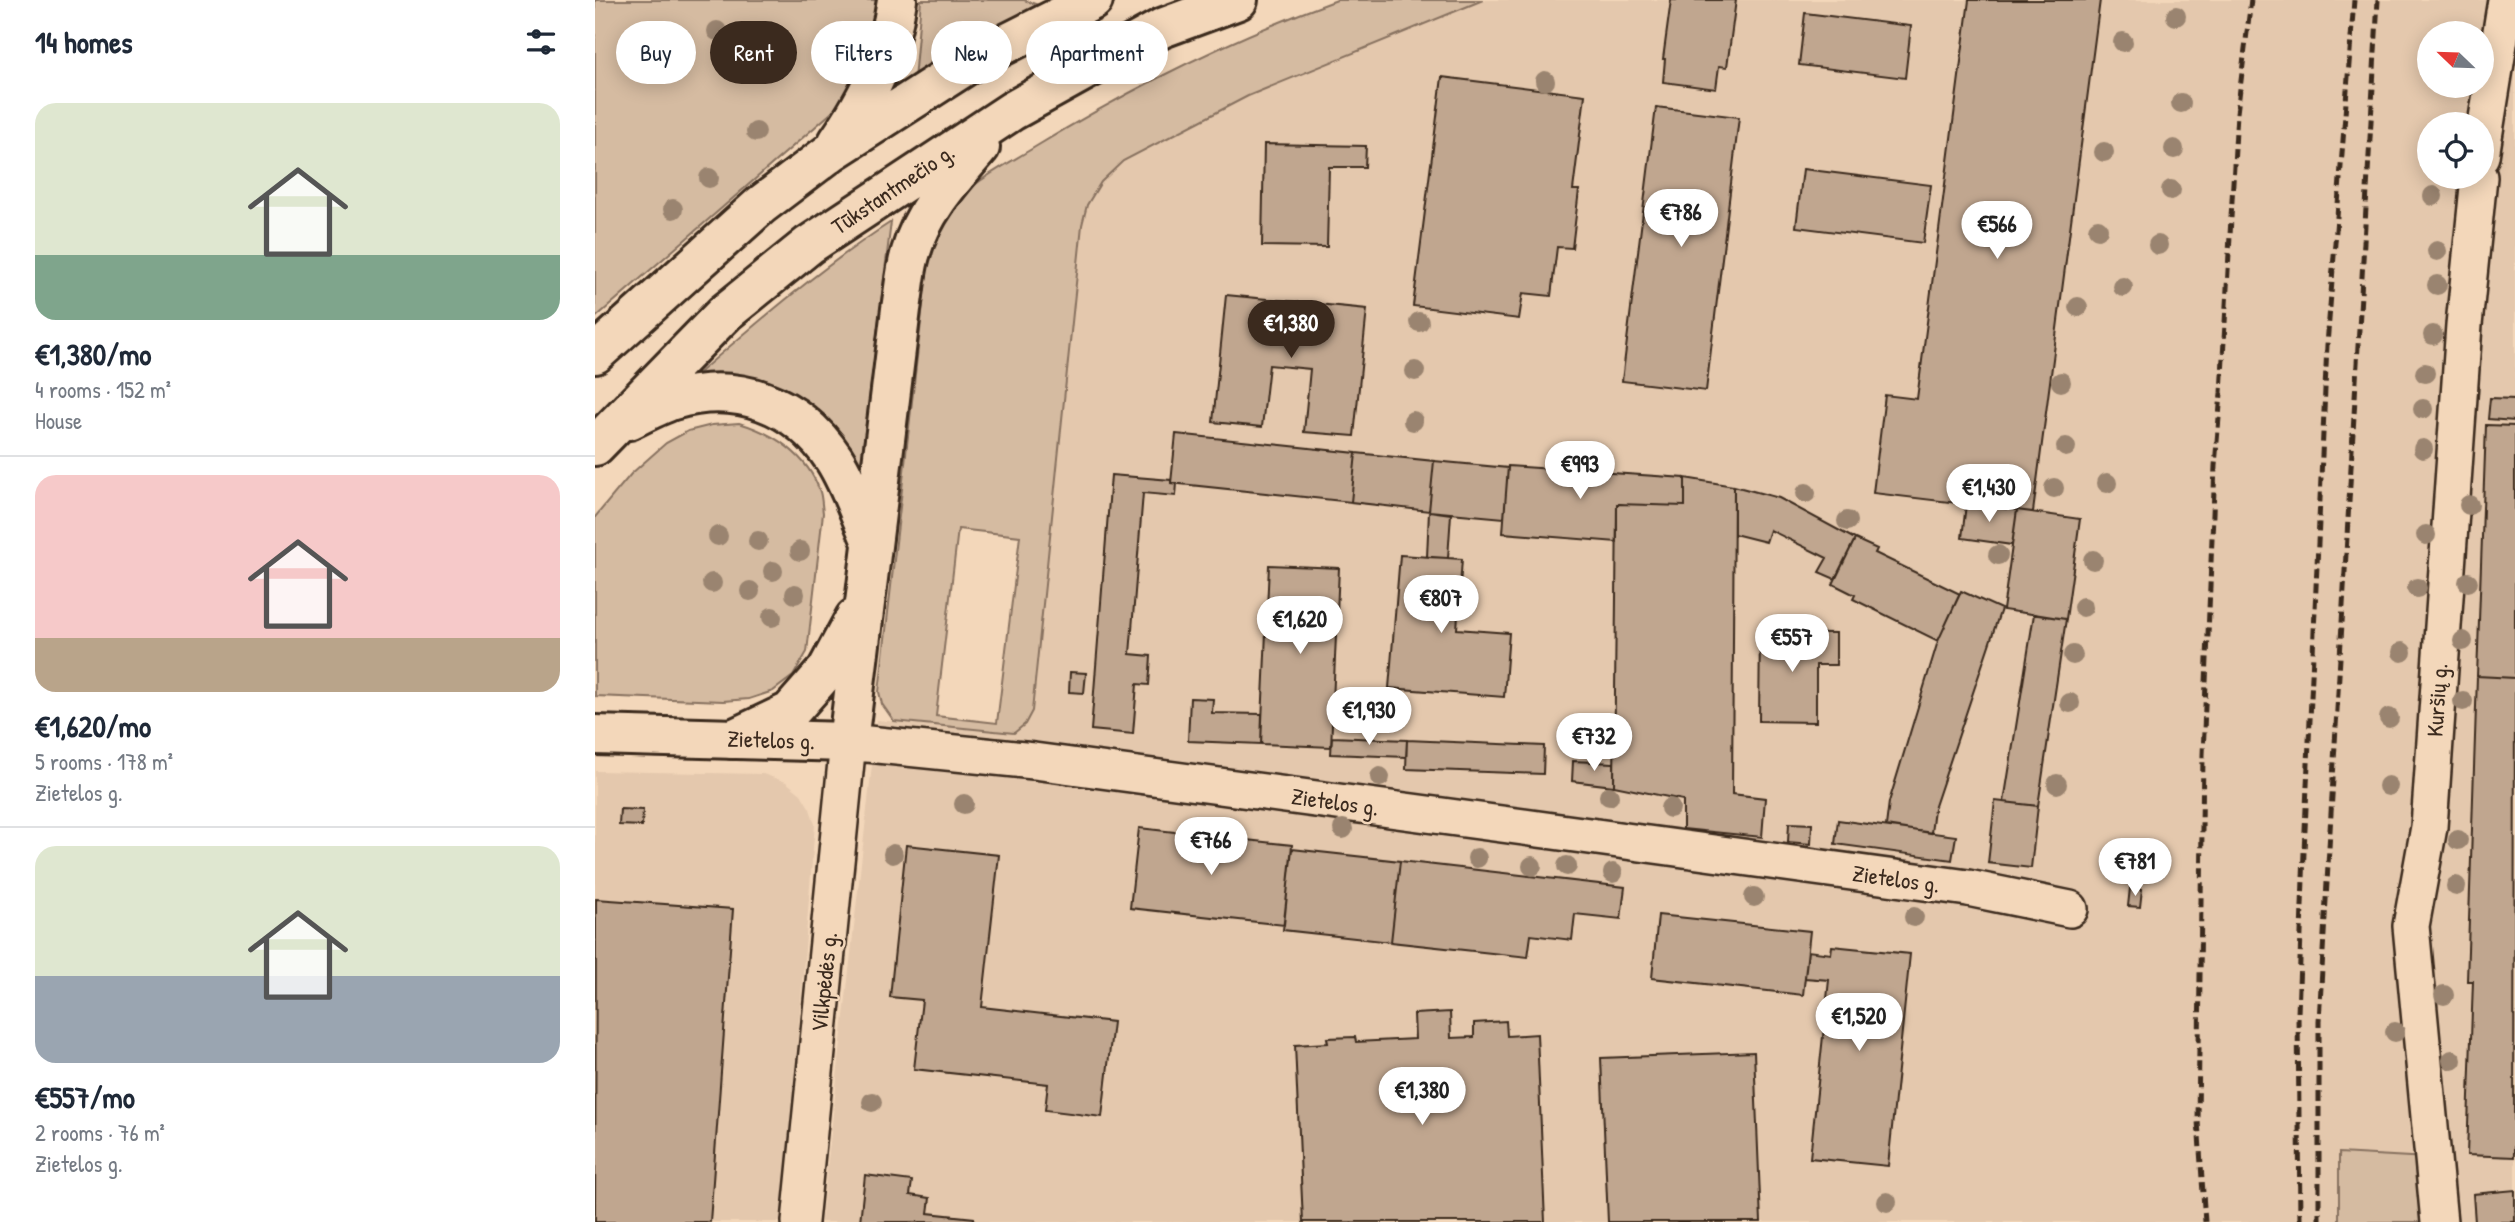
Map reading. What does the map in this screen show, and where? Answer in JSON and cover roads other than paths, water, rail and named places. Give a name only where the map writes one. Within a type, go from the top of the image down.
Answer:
[{"type":"main road","points":[[831,152],[863,105],[881,68],[897,0]]},
{"type":"main road","points":[[595,354],[761,205],[831,152],[976,59],[1093,0]]},
{"type":"main road","name":"Tūkstantmečio g.","points":[[603,437],[725,313],[809,245],[1011,111],[1162,28],[1238,0]]},
{"type":"main road","points":[[848,742],[901,309],[910,255],[925,216],[948,183],[1011,111]]},
{"type":"main road","points":[[603,437],[673,400],[707,394],[736,393],[761,398],[798,422],[833,458],[872,543]]},
{"type":"main road","points":[[733,738],[790,712],[827,670],[865,601]]},
{"type":"main road","name":"Zietelos g.","points":[[595,735],[848,742]]},
{"type":"street","points":[[2488,112],[2506,0]]},
{"type":"street","name":"Kuršių g.","points":[[2439,1222],[2411,926],[2429,827],[2464,325],[2478,189]]},
{"type":"street","name":"Zietelos g.","points":[[848,742],[1034,761],[1553,831],[1968,888],[2070,909]]},
{"type":"street","name":"Vilkpėdės g.","points":[[800,1222],[848,742]]},
{"type":"railway","points":[[2205,1222],[2198,1121],[2203,755],[2215,466],[2237,113],[2251,0]]},
{"type":"railway","points":[[2300,1222],[2298,1014],[2304,852],[2327,345],[2354,0]]},
{"type":"railway","points":[[2319,1222],[2319,1021],[2378,0]]}]
